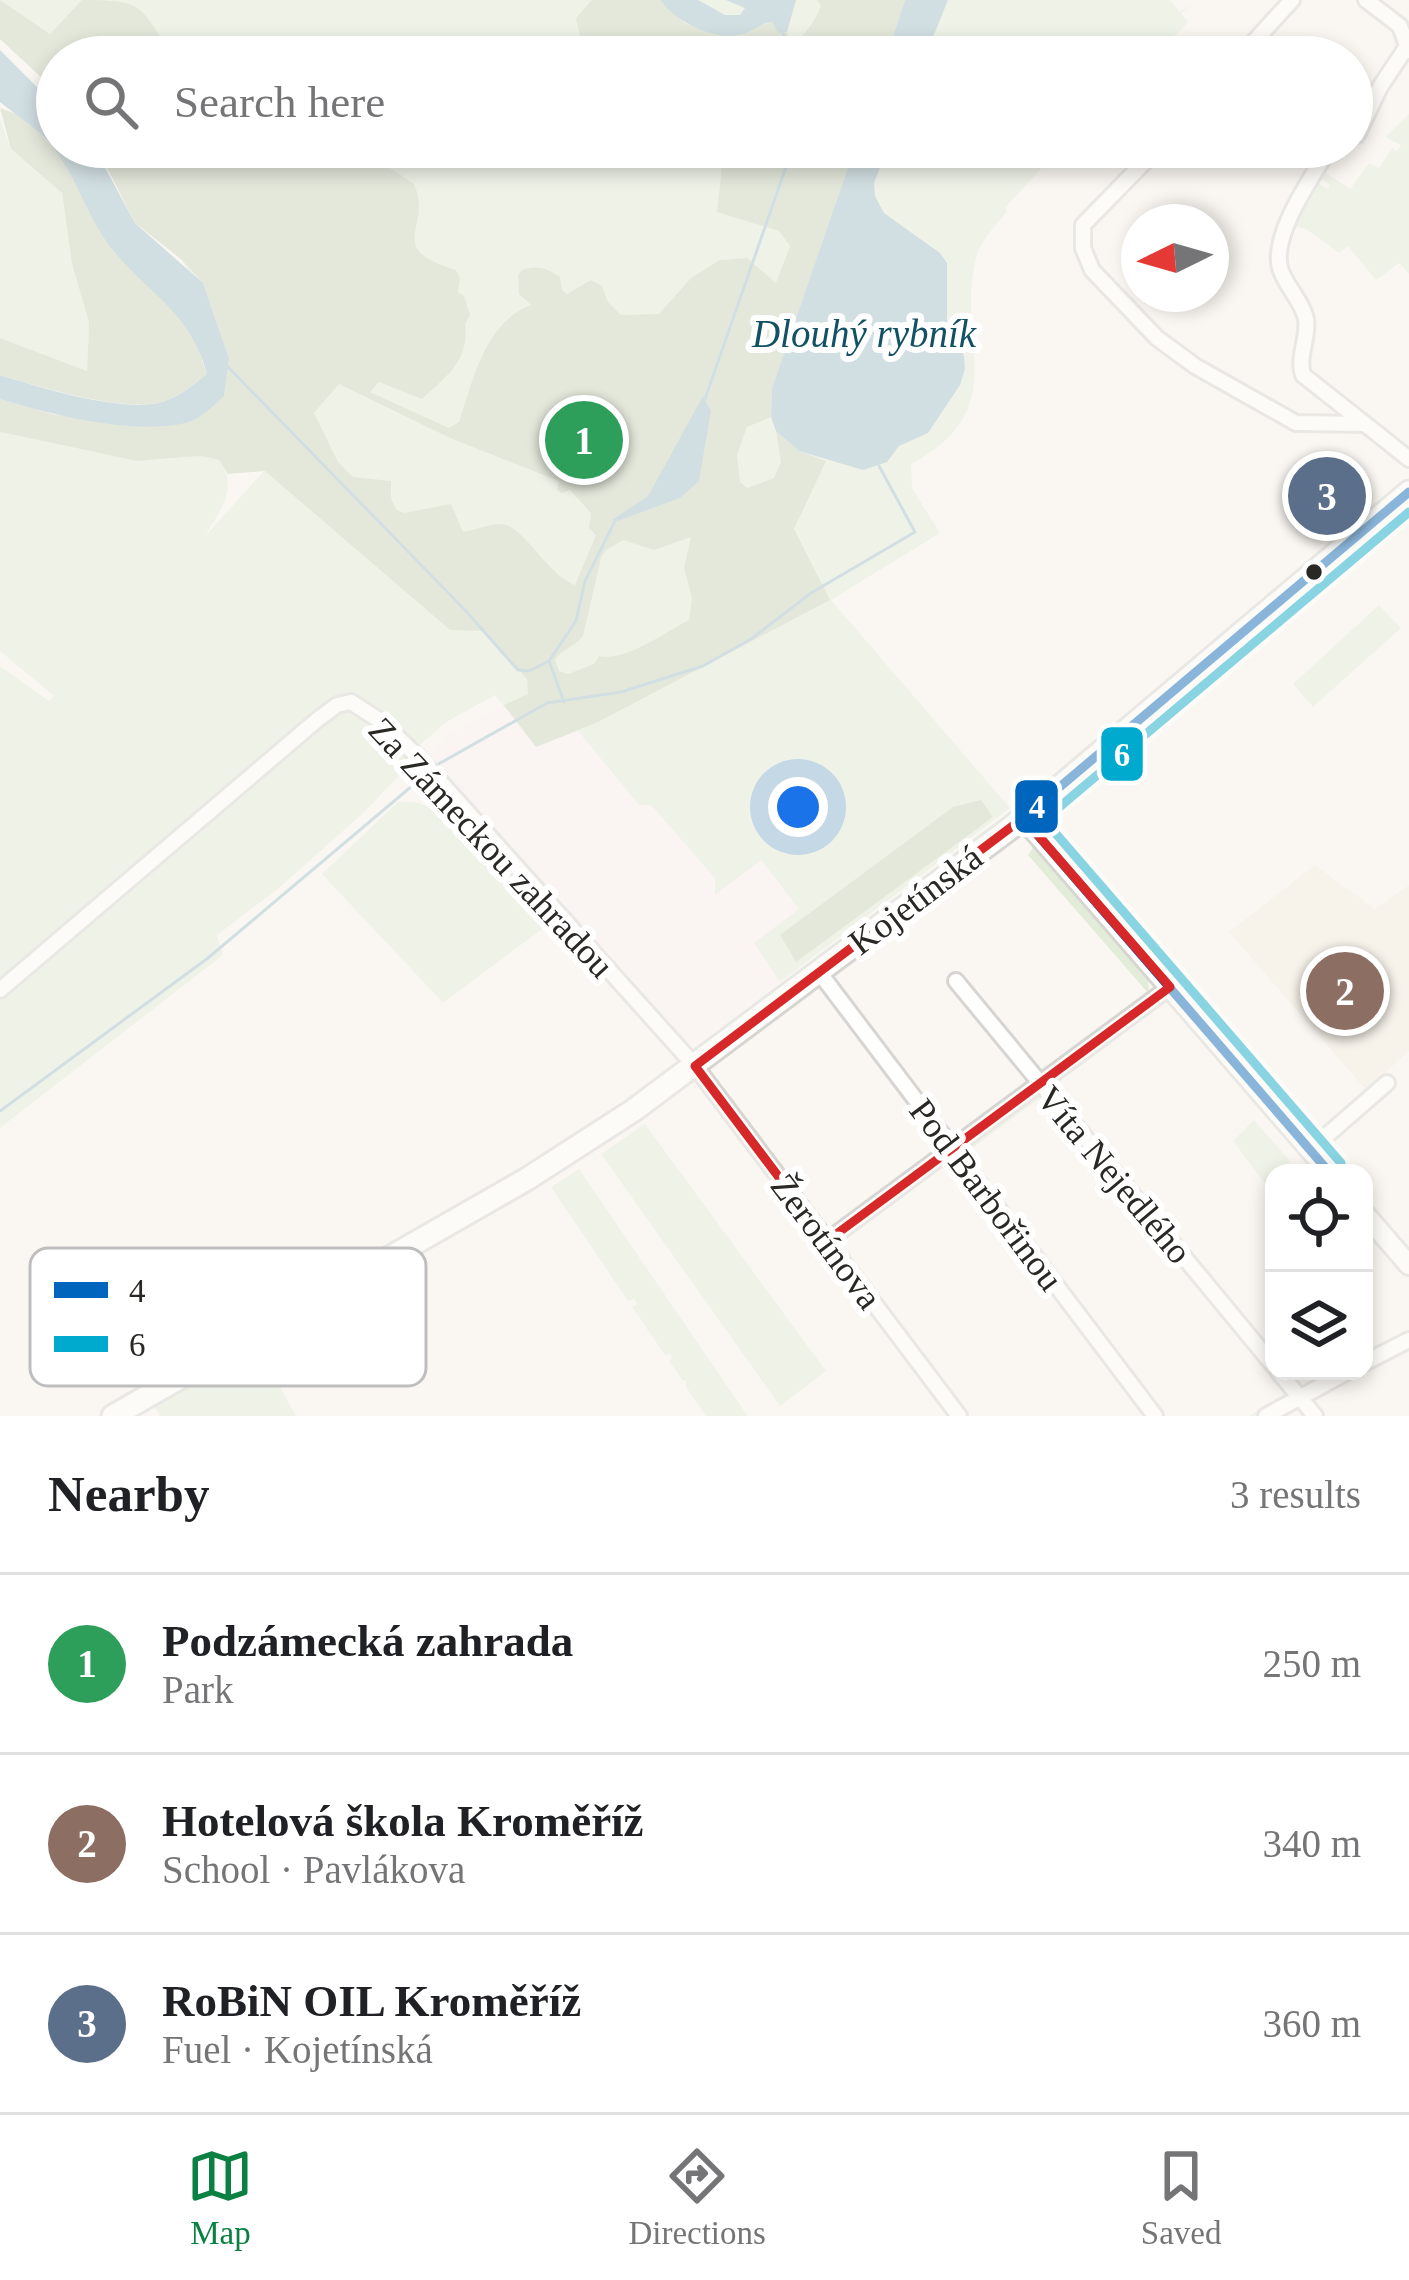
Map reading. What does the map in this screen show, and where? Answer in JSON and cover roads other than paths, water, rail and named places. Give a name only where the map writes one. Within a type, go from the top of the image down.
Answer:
[{"type":"main road","name":"Kojetínská","points":[[406,1248],[527,1179],[695,1066],[1022,818],[1409,493]]},
{"type":"main road","points":[[1022,818],[1322,1164]]},
{"type":"main road","points":[[1373,1223],[1409,1265]]},
{"type":"main road","name":"Kojetínská","points":[[113,1416],[165,1386]]},
{"type":"street","points":[[1259,36],[1292,0]]},
{"type":"street","points":[[1366,0],[1404,20],[1408,50],[1373,102]]},
{"type":"street","points":[[1136,168],[1083,225],[1083,248],[1092,270],[1157,338],[1195,367],[1295,423],[1365,424]]},
{"type":"street","points":[[1318,168],[1293,210],[1279,254],[1280,266],[1306,319],[1303,375],[1409,459]]},
{"type":"street","name":"Za Zámeckou zahradou","points":[[0,989],[317,720],[337,705],[351,702],[382,722],[418,757],[695,1066]]},
{"type":"street","name":"Pod Barbořinou","points":[[819,972],[1155,1416]]},
{"type":"street","name":"Víta Nejedlého","points":[[956,981],[1265,1355]]},
{"type":"street","points":[[827,1241],[1170,987]]},
{"type":"street","name":"Žerotínova","points":[[695,1066],[958,1416]]},
{"type":"street","points":[[1310,1150],[1387,1083]]},
{"type":"street","points":[[1373,1358],[1409,1340]]},
{"type":"street","name":"Víta Nejedlého","points":[[1285,1380],[1315,1416]]},
{"type":"street","points":[[1266,1416],[1331,1380]]},
{"type":"water","points":[[660,0],[698,0],[725,15],[740,15],[745,8],[726,0],[796,0],[787,32],[778,33],[772,22],[746,33],[723,35],[698,29]]},
{"type":"water","points":[[905,0],[948,0],[933,36],[893,36]]},
{"type":"water","points":[[0,50],[36,86],[36,130],[0,102]]},
{"type":"water","points":[[67,168],[105,168],[135,223],[203,283],[229,358],[224,396],[197,418],[164,426],[117,425],[0,399],[0,375],[79,397],[141,405],[172,398],[207,374],[190,334],[104,238]]},
{"type":"water","name":"Dlouhý rybník","points":[[848,168],[880,168],[875,196],[884,213],[947,263],[947,320],[964,356],[960,385],[928,433],[899,446],[887,462],[863,470],[799,451],[776,431],[771,417],[772,388]]},
{"type":"water","points":[[703,396],[711,411],[699,481],[680,498],[612,520],[648,496]]},
{"type":"waterway","points":[[782,30],[784,36]]},
{"type":"waterway","points":[[705,399],[786,168]]},
{"type":"waterway","points":[[227,366],[518,670],[529,671],[549,661]]},
{"type":"waterway","points":[[435,766],[547,703],[621,692],[703,666],[751,639],[811,593],[915,532],[879,466]]},
{"type":"waterway","points":[[564,702],[549,661],[576,621],[585,581],[615,521]]},
{"type":"waterway","points":[[0,1111],[208,958],[425,775]]},
{"type":"place","name":"Podzámecká zahrada","points":[[584,440]]},
{"type":"place","name":"RoBiN OIL Kroměříž","points":[[1327,496]]},
{"type":"place","name":"Hotelová škola Kroměříž","points":[[1345,991]]}]
